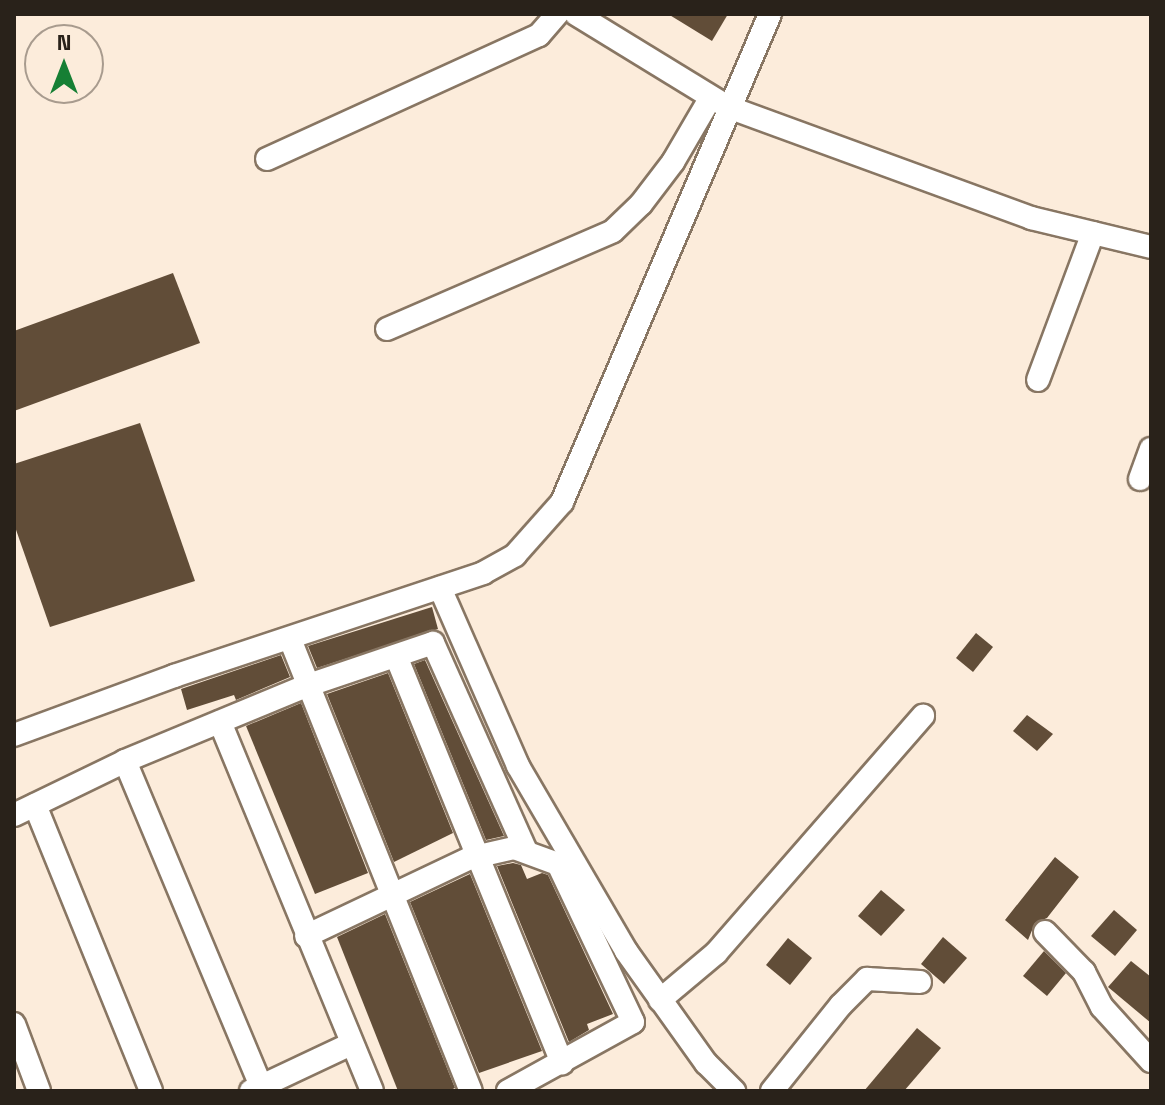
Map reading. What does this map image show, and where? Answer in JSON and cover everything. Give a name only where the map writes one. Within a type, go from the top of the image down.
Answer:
[{"type":"street","points":[[267,159],[539,35],[557,14]]},
{"type":"street","points":[[576,14],[720,102],[1031,218],[1151,247]]},
{"type":"street","points":[[14,735],[483,573],[515,555],[562,502],[720,102],[770,14]]},
{"type":"street","points":[[387,329],[613,231],[641,204],[720,102]]},
{"type":"street","points":[[1038,380],[1093,233]]},
{"type":"street","points":[[1140,479],[1151,449]]},
{"type":"street","points":[[440,588],[518,766],[626,951],[706,1063],[734,1091]]},
{"type":"street","points":[[290,639],[306,686],[471,1091]]},
{"type":"street","points":[[14,815],[125,761],[306,686],[435,644],[526,851]]},
{"type":"street","points":[[396,656],[562,1063]]},
{"type":"street","points":[[660,1000],[716,953],[923,716]]},
{"type":"street","points":[[220,722],[372,1091]]},
{"type":"street","points":[[125,761],[258,1089],[351,1044]]},
{"type":"street","points":[[35,805],[151,1091]]},
{"type":"street","points":[[306,936],[389,893],[479,856],[514,848],[558,864],[633,1019],[631,1024],[508,1091]]},
{"type":"street","points":[[1045,932],[1084,972],[1102,1007],[1151,1061]]},
{"type":"street","points":[[772,1091],[841,1005],[867,979],[920,982]]},
{"type":"street","points":[[14,1024],[39,1091]]},
{"type":"building","points":[[668,14],[728,14],[712,41]]},
{"type":"building","points":[[173,273],[200,343],[14,411],[14,331]]},
{"type":"building","points":[[140,423],[195,581],[50,627],[14,524],[14,464]]},
{"type":"building","points":[[432,607],[438,629],[317,668],[308,646]]},
{"type":"building","points":[[976,633],[993,647],[973,672],[956,658]]},
{"type":"building","points":[[281,655],[290,677],[236,700],[234,695],[187,710],[181,689]]},
{"type":"building","points":[[425,660],[504,836],[486,840],[414,664]]},
{"type":"building","points":[[388,673],[453,833],[394,862],[327,694]]},
{"type":"building","points":[[301,703],[368,873],[315,894],[246,726]]},
{"type":"building","points":[[1027,715],[1053,734],[1037,751],[1013,731]]},
{"type":"building","points":[[1055,857],[1079,877],[1047,918],[1035,923],[1028,940],[1005,920]]},
{"type":"building","points":[[521,865],[527,879],[542,873],[548,875],[613,1014],[587,1024],[589,1030],[569,1042],[497,866]]},
{"type":"building","points":[[470,874],[542,1051],[479,1073],[410,902]]},
{"type":"building","points":[[881,890],[905,910],[881,936],[858,916]]},
{"type":"building","points":[[1114,910],[1137,930],[1115,956],[1091,936]]},
{"type":"building","points":[[385,914],[455,1088],[448,1091],[398,1091],[337,937]]},
{"type":"building","points":[[943,937],[967,958],[944,984],[921,964]]},
{"type":"building","points":[[788,938],[812,958],[790,985],[766,965]]},
{"type":"building","points":[[1044,951],[1066,973],[1047,996],[1023,976]]},
{"type":"building","points":[[1131,961],[1151,977],[1151,1023],[1108,987]]},
{"type":"building","points":[[917,1028],[941,1048],[904,1091],[864,1091]]}]
